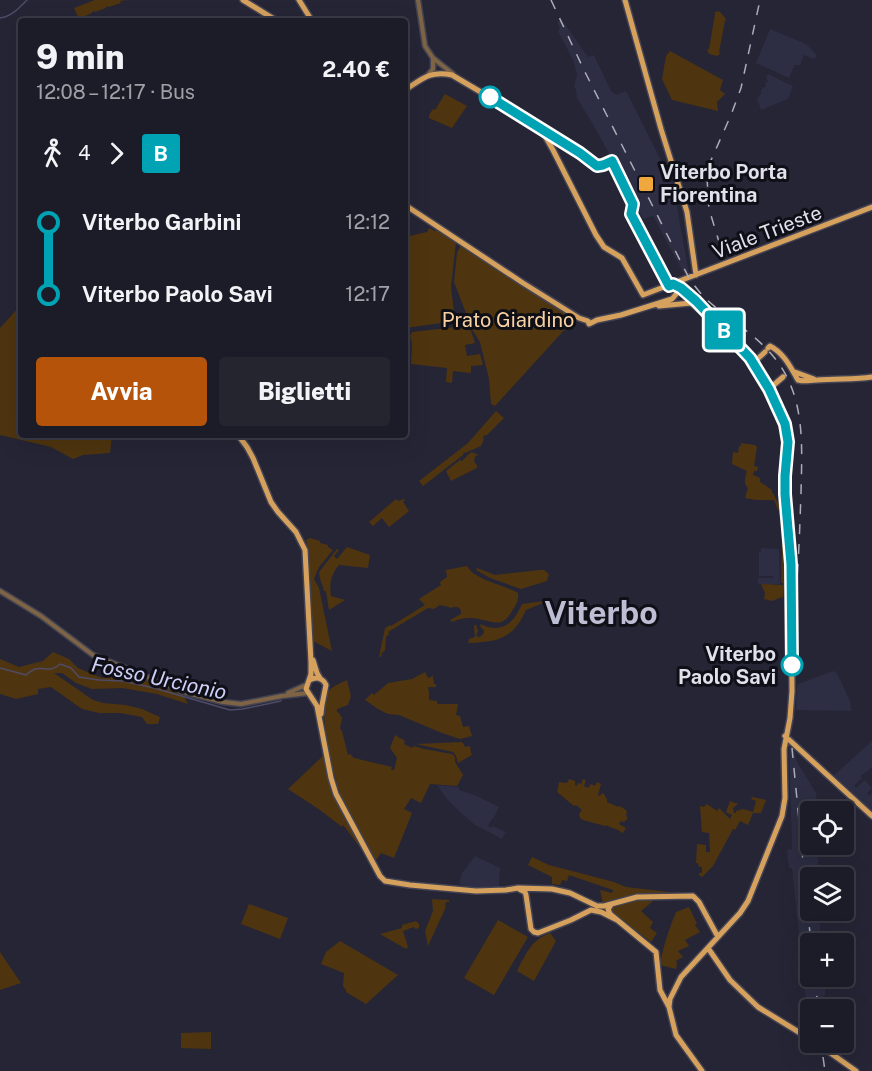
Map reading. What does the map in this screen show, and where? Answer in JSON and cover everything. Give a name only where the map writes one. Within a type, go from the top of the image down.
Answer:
[{"type":"main road","points":[[299,0],[309,18]]},
{"type":"main road","points":[[625,0],[687,212],[696,275]]},
{"type":"main road","points":[[245,1],[272,18]]},
{"type":"main road","points":[[408,88],[428,75],[443,73],[456,77]]},
{"type":"main road","name":"Viale Trieste","points":[[456,77],[540,127],[596,235],[604,247],[622,258],[642,295],[687,280],[872,207]]},
{"type":"main road","points":[[408,207],[533,289],[579,318],[588,321],[589,324],[672,299],[687,280]]},
{"type":"main road","points":[[661,995],[668,996],[672,992],[681,977],[744,909],[748,901],[782,816],[785,796],[785,736],[790,718],[792,691],[791,564],[785,480],[788,442],[785,424],[769,389],[750,358],[690,295],[686,290],[687,280]]},
{"type":"main road","points":[[673,284],[690,295]]},
{"type":"main road","points":[[645,307],[690,303],[753,363]]},
{"type":"main road","points":[[753,363],[771,346],[778,351],[789,373],[798,380],[872,377]]},
{"type":"main road","points":[[769,389],[789,373],[798,374],[809,381]]},
{"type":"main road","points":[[240,438],[253,458],[271,502],[296,532],[303,545],[311,644],[314,662],[320,678],[326,685],[322,705],[322,724]]},
{"type":"main road","points":[[311,644],[306,689],[317,706],[331,778],[336,794],[380,876],[385,881],[476,891],[533,888],[562,891],[597,906],[637,897],[693,896],[699,902],[718,937]]},
{"type":"main road","points":[[308,682],[315,677],[320,678]]},
{"type":"main road","points":[[310,695],[320,697],[324,693]]},
{"type":"main road","points":[[785,736],[872,816]]},
{"type":"main road","points":[[518,888],[526,896],[531,929],[534,932],[538,933],[571,920],[587,911],[598,911],[617,920]]},
{"type":"main road","points":[[526,896],[527,892],[533,888]]},
{"type":"main road","points":[[585,900],[589,906],[587,911]]},
{"type":"main road","points":[[612,904],[609,907],[610,914],[657,955],[661,995],[669,1007],[677,1037],[702,1071]]},
{"type":"main road","points":[[708,948],[736,987],[758,1007],[800,1033]]},
{"type":"main road","points":[[669,1007],[672,992]]},
{"type":"main road","points":[[830,1053],[855,1071]]},
{"type":"street","points":[[418,0],[424,43],[433,58],[456,77]]},
{"type":"street","points":[[428,75],[433,69],[433,58]]},
{"type":"street","points":[[0,591],[41,615],[93,655],[184,692],[233,704],[300,693],[310,695]]},
{"type":"street","points":[[282,696],[308,682]]},
{"type":"shaded area","points":[[562,20],[588,57],[594,55],[611,91],[616,95],[626,91],[673,185],[689,274],[685,276],[653,216],[643,219],[577,98],[574,87],[577,75],[574,62],[558,31],[560,29],[557,22]]},
{"type":"shaded area","points":[[770,29],[806,44],[817,55],[814,59],[804,55],[800,65],[795,65],[789,78],[756,63]]},
{"type":"shaded area","points":[[768,74],[793,86],[788,99],[761,110],[757,99],[761,90],[766,86],[765,83],[768,82],[766,77]]},
{"type":"shaded area","points":[[761,548],[779,549],[780,584],[758,584],[758,578],[773,578],[773,576],[759,576]]},
{"type":"shaded area","points":[[833,671],[837,673],[850,701],[851,711],[796,710],[798,684]]},
{"type":"shaded area","points":[[872,741],[872,767],[854,786],[856,788],[865,780],[872,788],[867,793],[869,796],[872,793],[872,814],[833,776]]},
{"type":"shaded area","points":[[789,747],[794,747],[796,759],[816,793],[817,801],[800,801],[800,855],[818,855],[818,867],[800,867],[800,921],[819,921],[821,933],[800,933],[800,945],[792,868],[789,868],[787,850],[792,849]]},
{"type":"shaded area","points":[[437,785],[459,787],[459,790],[499,807],[488,826],[506,832],[502,839],[475,825],[446,798]]},
{"type":"shaded area","points":[[475,856],[500,868],[499,887],[473,888],[459,884],[462,873]]},
{"type":"shaded area","points":[[804,987],[825,987],[823,999],[806,999]]},
{"type":"green space","points":[[95,0],[127,0],[81,18],[78,17],[74,8]]},
{"type":"green space","points":[[717,11],[726,19],[719,52],[721,53],[717,56],[709,54],[707,50],[714,13]]},
{"type":"green space","points":[[670,51],[723,80],[720,90],[725,94],[717,102],[718,111],[672,100],[662,79],[666,56]]},
{"type":"green space","points":[[445,94],[467,106],[452,128],[429,118]]},
{"type":"green space","points":[[429,228],[437,230],[456,242],[451,287],[455,321],[408,328],[408,301],[410,301],[408,236],[427,232]]},
{"type":"green space","name":"Prato Giardino","points":[[461,245],[572,317],[566,328],[495,406],[491,404],[489,379],[480,342],[473,331],[454,282],[457,253]]},
{"type":"green space","points":[[18,308],[18,438],[112,438],[110,453],[83,455],[73,459],[51,447],[0,435],[0,328]]},
{"type":"green space","points":[[465,324],[469,325],[475,343],[465,345],[467,356],[480,354],[483,365],[471,366],[471,373],[453,371],[452,383],[446,382],[447,368],[411,364],[410,336],[412,332],[465,326]]},
{"type":"green space","points":[[496,411],[504,418],[487,435],[483,436],[481,446],[464,452],[423,486],[419,481],[468,443]]},
{"type":"green space","points":[[741,443],[757,447],[754,466],[758,467],[753,475],[760,478],[760,482],[772,490],[782,511],[784,523],[781,523],[780,511],[774,500],[745,498],[748,488],[745,482],[747,471],[732,464],[733,452],[738,453]]},
{"type":"green space","points":[[471,452],[479,455],[475,456],[474,462],[477,468],[451,481],[446,471]]},
{"type":"green space","points":[[396,499],[398,501],[404,499],[403,502],[409,511],[389,527],[382,518],[373,526],[369,522]]},
{"type":"green space","points":[[781,526],[785,526],[787,557],[783,599],[782,597],[772,601],[764,599],[765,593],[761,584],[783,585],[781,583],[782,542],[784,540]]},
{"type":"green space","points":[[310,538],[328,545],[333,550],[319,567],[314,579],[319,588],[332,651],[313,641],[309,555],[306,540]]},
{"type":"green space","points":[[347,547],[370,555],[368,568],[339,565],[331,579],[331,596],[345,600],[329,610],[326,591],[324,591],[319,572],[337,549],[339,550],[334,556],[337,559]]},
{"type":"green space","points":[[467,566],[483,579],[518,593],[517,602],[505,620],[494,622],[469,618],[452,622],[450,620],[461,614],[460,608],[440,605],[434,609],[428,608],[388,632],[385,650],[379,657],[385,628],[425,605],[419,599],[441,585],[440,582],[447,577],[446,570]]},
{"type":"green space","points":[[477,568],[495,575],[540,570],[549,574],[547,581],[521,589],[490,578],[476,570]]},
{"type":"green space","points":[[544,601],[526,610],[516,627],[503,637],[488,642],[468,643],[469,639],[475,637],[474,625],[478,631],[476,636],[480,637],[484,630],[480,624],[495,628],[501,627],[511,622],[522,604]]},
{"type":"green space","points":[[53,652],[69,659],[78,668],[102,678],[124,674],[182,693],[188,704],[157,694],[122,688],[92,689],[76,683],[62,673],[54,673],[93,700],[142,709],[160,717],[158,724],[147,724],[142,717],[82,709],[51,687],[38,689],[38,694],[16,699],[0,694],[0,659],[19,667],[43,661]]},
{"type":"green space","points":[[425,672],[428,678],[433,676],[434,684],[436,684],[436,687],[428,688],[429,700],[437,701],[437,704],[458,704],[456,715],[460,716],[463,727],[469,726],[472,736],[460,739],[442,733],[399,715],[388,714],[365,700],[388,683],[412,679]]},
{"type":"green space","points":[[347,680],[351,696],[348,705],[337,709],[337,712],[342,718],[340,728],[348,755],[392,767],[391,770],[394,770],[397,758],[390,748],[395,735],[412,748],[414,746],[452,754],[463,775],[457,786],[430,784],[421,803],[411,798],[404,809],[412,813],[394,858],[381,853],[376,860],[342,800],[335,777],[325,728],[325,700],[330,690]]},
{"type":"green space","points":[[461,742],[465,747],[470,746],[472,755],[458,763],[453,752],[416,744]]},
{"type":"green space","points":[[324,755],[332,791],[366,855],[343,825],[342,827],[288,789]]},
{"type":"green space","points":[[569,779],[575,781],[577,786],[583,779],[586,780],[584,786],[588,788],[591,784],[595,786],[597,782],[601,784],[598,795],[602,793],[607,802],[627,811],[628,818],[619,824],[626,828],[623,833],[580,818],[579,814],[582,810],[557,792],[559,782],[567,783]]},
{"type":"green space","points":[[752,797],[766,800],[761,813],[753,813],[748,825],[740,821],[735,830],[733,829],[713,866],[702,877],[699,873],[702,873],[702,867],[696,863],[697,844],[706,845],[706,852],[710,852],[709,833],[702,832],[700,806],[704,807],[707,804],[717,811],[719,808],[730,819],[732,815],[726,812],[730,801],[738,804],[733,808],[734,813],[743,809],[753,812],[756,801],[751,799]]},
{"type":"green space","points":[[532,857],[549,865],[626,887],[669,892],[669,895],[647,893],[603,904],[600,890],[612,893],[613,890],[569,875],[567,881],[562,880],[560,885],[552,884],[552,877],[528,865]]},
{"type":"green space","points":[[652,898],[652,902],[641,911],[653,922],[650,928],[657,933],[651,942],[612,912],[610,907],[629,900]]},
{"type":"green space","points":[[432,899],[449,900],[449,902],[446,902],[428,946],[425,931],[433,911]]},
{"type":"green space","points":[[249,904],[288,918],[280,939],[241,924]]},
{"type":"green space","points":[[689,907],[700,932],[685,940],[689,946],[678,951],[683,957],[676,961],[676,969],[660,965],[666,938],[676,912]]},
{"type":"green space","points":[[498,920],[528,937],[494,995],[464,978]]},
{"type":"green space","points":[[416,921],[419,928],[414,927],[403,931],[408,947],[406,949],[380,934],[402,928],[402,925]]},
{"type":"green space","points":[[550,933],[556,941],[534,981],[517,971],[526,953],[538,939]]},
{"type":"green space","points":[[340,941],[398,975],[366,1004],[346,992],[343,986],[344,973],[321,964],[326,952]]},
{"type":"green space","points":[[0,952],[21,983],[0,990]]},
{"type":"green space","points":[[211,1032],[211,1049],[181,1048],[181,1033]]},
{"type":"waterway","points":[[0,18],[11,14],[27,0]]},
{"type":"waterway","name":"Fosso Urcionio","points":[[0,668],[26,675],[35,669],[50,669],[60,664],[71,668],[79,677],[123,681],[230,710],[281,701]]},
{"type":"railway","points":[[551,0],[689,278],[706,299],[766,348],[784,371],[791,387],[800,421],[802,457],[797,580]]},
{"type":"railway","points":[[720,245],[709,209],[708,167],[741,88],[760,0]]},
{"type":"railway","points":[[792,748],[810,933]]},
{"type":"railway","points":[[816,987],[817,999]]},
{"type":"railway","points":[[823,1057],[825,1071]]},
{"type":"bus line","name":"B","points":[[490,97],[540,127],[597,166],[612,161],[633,204],[631,214],[669,286],[673,284],[680,287],[699,304],[750,358],[769,389],[785,424],[788,442],[785,494],[791,564],[792,665]]},
{"type":"place","name":"Viterbo Porta Fiorentina","points":[[646,184]]},
{"type":"place","name":"Viterbo Paolo Savi","points":[[792,665]]},
{"type":"district","name":"Viterbo","points":[[601,612]]}]
